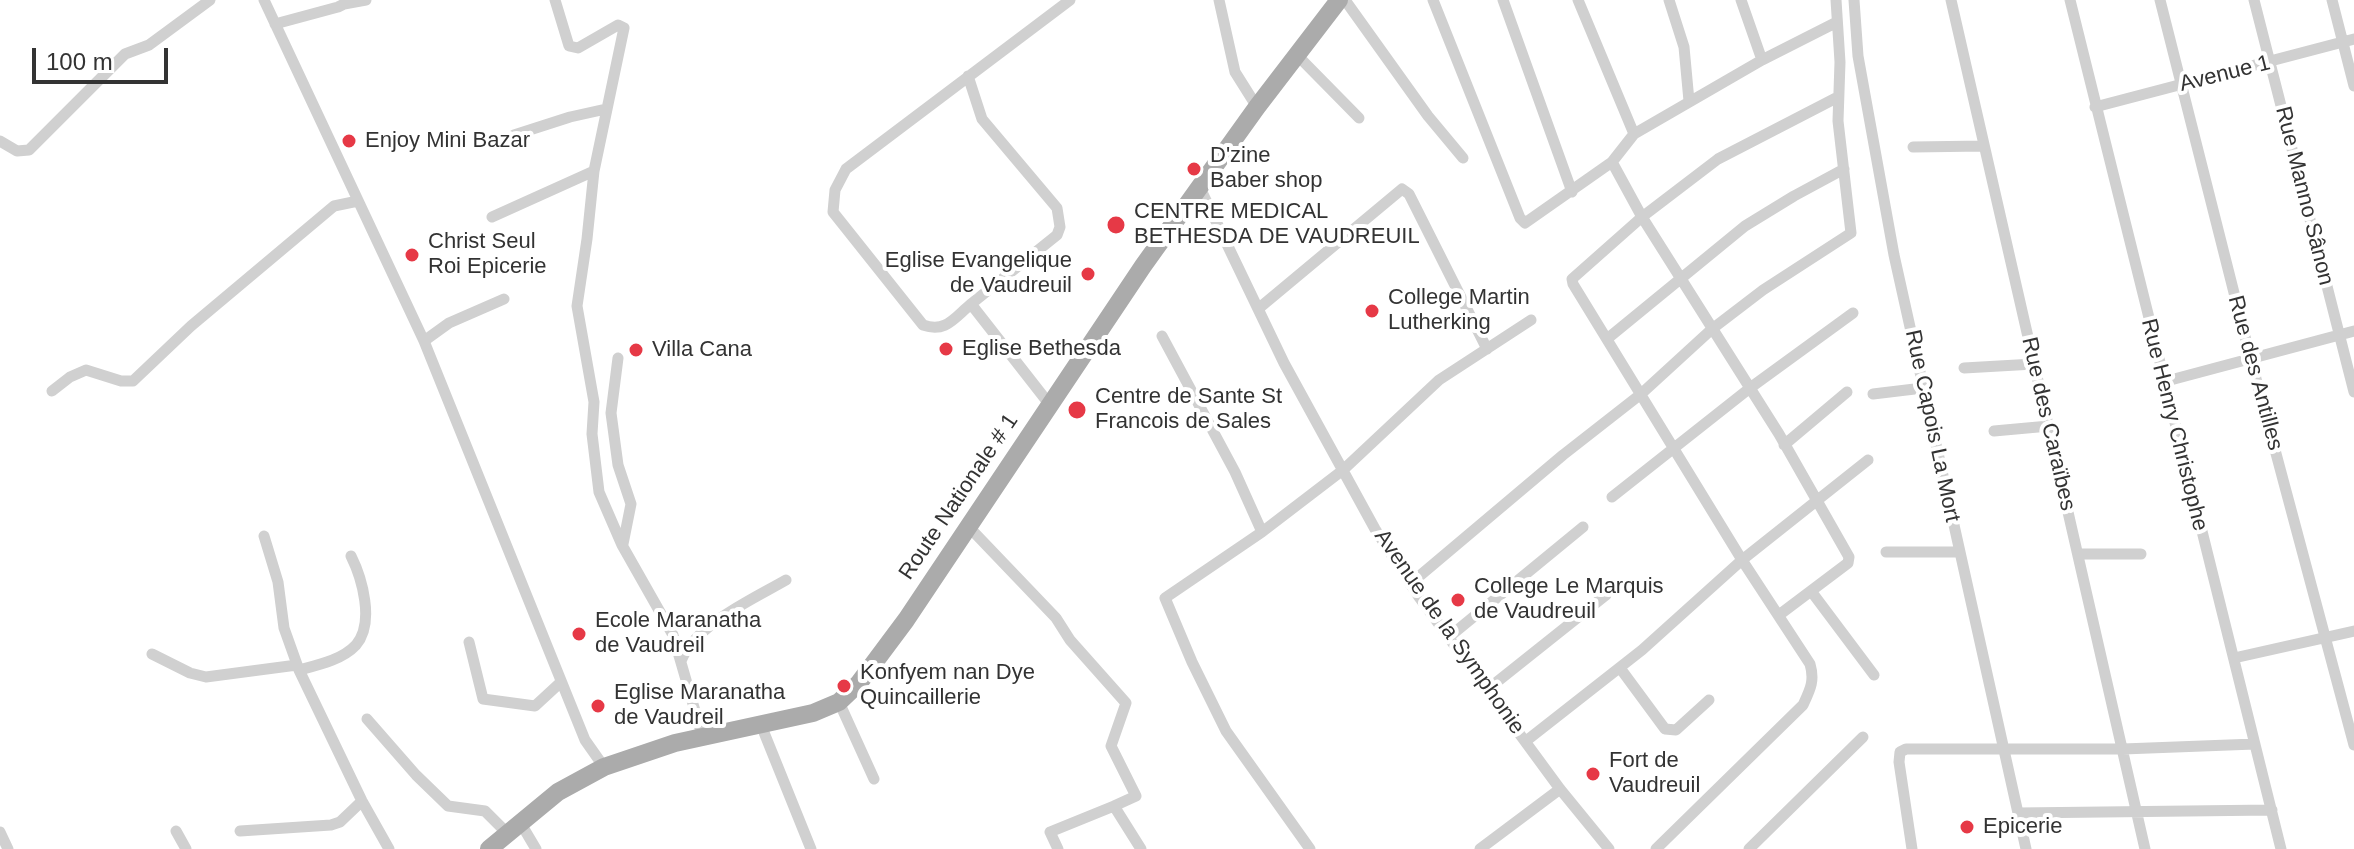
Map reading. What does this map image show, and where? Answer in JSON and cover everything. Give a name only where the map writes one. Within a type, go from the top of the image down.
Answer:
[{"type":"main road","name":"Route Nationale # 1","points":[[489,849],[558,792],[604,767],[702,735],[813,713],[839,702],[853,690],[879,658],[1118,302],[1257,107],[1342,0]]},
{"type":"street","points":[[0,141],[17,151],[29,150],[125,54],[149,45],[210,0]]},
{"type":"street","points":[[264,0],[424,341],[585,740],[604,767]]},
{"type":"street","points":[[275,24],[344,2],[366,0]]},
{"type":"street","points":[[555,0],[572,48],[578,48],[618,25],[624,28],[594,171],[577,306],[594,402],[592,434],[599,492],[622,545],[673,635],[702,735]]},
{"type":"street","points":[[968,76],[982,119],[1057,208],[1060,227],[1057,235],[943,328],[923,325],[833,212],[835,190],[846,169],[968,76],[1070,0]]},
{"type":"street","points":[[1219,0],[1235,72],[1257,107]]},
{"type":"street","points":[[1342,0],[1463,158]]},
{"type":"street","points":[[1433,0],[1522,222],[1528,223],[1612,162],[1634,134],[1762,60],[1837,22]]},
{"type":"street","points":[[1503,0],[1572,192]]},
{"type":"street","points":[[1578,0],[1634,134]]},
{"type":"street","points":[[1669,0],[1684,47],[1689,101]]},
{"type":"street","points":[[1741,0],[1762,60]]},
{"type":"street","points":[[1410,584],[1563,455],[1641,394],[1712,329],[1763,290],[1851,233],[1838,97],[1840,62],[1836,0]]},
{"type":"street","name":"Rue Capois La Mort","points":[[1854,0],[1858,56],[1894,255],[2026,849]]},
{"type":"street","name":"Rue des Caraïbes","points":[[1951,0],[2145,849]]},
{"type":"street","name":"Rue Henry Christophe","points":[[2070,0],[2281,849]]},
{"type":"street","name":"Rue des Antilles","points":[[2160,0],[2251,360],[2354,745]]},
{"type":"street","name":"Rue Manno Sânon","points":[[2254,0],[2354,392]]},
{"type":"street","points":[[2332,0],[2348,41],[2354,86]]},
{"type":"street","name":"Avenue 1","points":[[2095,107],[2348,41]]},
{"type":"street","points":[[1297,55],[1359,118]]},
{"type":"street","points":[[1656,849],[1803,705],[1813,675],[1810,664],[1742,560],[1572,279],[1642,217],[1718,159],[1838,97]]},
{"type":"street","points":[[514,135],[606,109]]},
{"type":"street","points":[[1913,147],[1984,146]]},
{"type":"street","points":[[1612,162],[1642,217],[1750,388],[1850,560],[1779,615]]},
{"type":"street","points":[[1607,339],[1745,226],[1844,169]]},
{"type":"street","points":[[492,217],[594,171]]},
{"type":"street","name":"Avenue de la Symphonie","points":[[1200,188],[1290,374],[1375,529],[1410,584],[1560,789],[1609,849]]},
{"type":"street","points":[[1258,309],[1402,189],[1409,194],[1487,349]]},
{"type":"street","points":[[52,391],[70,377],[86,370],[121,381],[133,381],[191,326],[334,206],[358,201]]},
{"type":"street","points":[[424,341],[449,323],[504,299]]},
{"type":"street","points":[[971,304],[1050,405]]},
{"type":"street","points":[[1612,497],[1750,388],[1853,313]]},
{"type":"street","points":[[1310,849],[1226,731],[1165,598],[1262,532],[1343,470],[1439,380],[1531,320]]},
{"type":"street","points":[[2163,382],[2354,331]]},
{"type":"street","points":[[1162,336],[1235,472],[1262,532]]},
{"type":"street","points":[[618,358],[611,413],[618,465],[631,504],[622,545]]},
{"type":"street","points":[[1964,368],[2034,364]]},
{"type":"street","points":[[1873,394],[1923,388]]},
{"type":"street","points":[[1784,445],[1847,392]]},
{"type":"street","points":[[1994,431],[2049,426]]},
{"type":"street","points":[[1526,741],[1620,668],[1742,560],[1868,460]]},
{"type":"street","points":[[968,526],[1056,618],[1070,640],[1126,703],[1111,746],[1136,796],[1050,832],[1058,849]]},
{"type":"street","points":[[1449,637],[1583,527]]},
{"type":"street","points":[[264,536],[278,582],[284,628],[298,667],[362,801],[389,849]]},
{"type":"street","points":[[1886,552],[1959,552]]},
{"type":"street","points":[[2078,554],[2141,554]]},
{"type":"street","points":[[152,654],[190,673],[206,677],[298,667],[342,655],[357,644],[364,626],[362,578],[351,556]]},
{"type":"street","points":[[681,662],[685,650],[729,613],[786,580]]},
{"type":"street","points":[[1811,591],[1874,675]]},
{"type":"street","points":[[1488,689],[1606,595]]},
{"type":"street","points":[[2234,658],[2354,631]]},
{"type":"street","points":[[469,642],[483,699],[535,706],[561,682]]},
{"type":"street","points":[[1620,668],[1665,729],[1676,730],[1709,700]]},
{"type":"street","points":[[839,702],[874,779]]},
{"type":"street","points":[[367,719],[448,806],[485,811],[514,828],[536,849]]},
{"type":"street","points":[[761,725],[811,849]]},
{"type":"street","points":[[1749,849],[1863,737]]},
{"type":"street","points":[[1912,849],[1899,762],[1900,752],[1906,749],[2123,749],[2255,744]]},
{"type":"street","points":[[1480,849],[1560,789]]},
{"type":"street","points":[[240,831],[331,825],[340,822],[362,801]]},
{"type":"street","points":[[1114,806],[1141,849]]},
{"type":"street","points":[[2018,813],[2272,810]]},
{"type":"street","points":[[176,831],[186,849]]},
{"type":"street","points":[[0,832],[8,849]]},
{"type":"place","name":"Enjoy Mini Bazar","points":[[349,141]]},
{"type":"place","name":"D'zine Baber shop","points":[[1194,169]]},
{"type":"place","name":"CENTRE MEDICAL BETHESDA DE VAUDREUIL","points":[[1116,225]]},
{"type":"place","name":"Christ Seul Roi Epicerie","points":[[412,255]]},
{"type":"place","name":"Eglise Evangelique de Vaudreuil","points":[[1088,274]]},
{"type":"place","name":"College Martin Lutherking","points":[[1372,311]]},
{"type":"place","name":"Eglise Bethesda","points":[[946,349]]},
{"type":"place","name":"Villa Cana","points":[[636,350]]},
{"type":"place","name":"Centre de Sante St Francois de Sales","points":[[1077,410]]},
{"type":"place","name":"College Le Marquis de Vaudreuil","points":[[1458,600]]},
{"type":"place","name":"Ecole Maranatha de Vaudreil","points":[[579,634]]},
{"type":"place","name":"Konfyem nan Dye Quincaillerie","points":[[844,686]]},
{"type":"place","name":"Eglise Maranatha de Vaudreil","points":[[598,706]]},
{"type":"place","name":"Fort de Vaudreuil","points":[[1593,774]]},
{"type":"place","name":"Epicerie","points":[[1967,827]]}]
